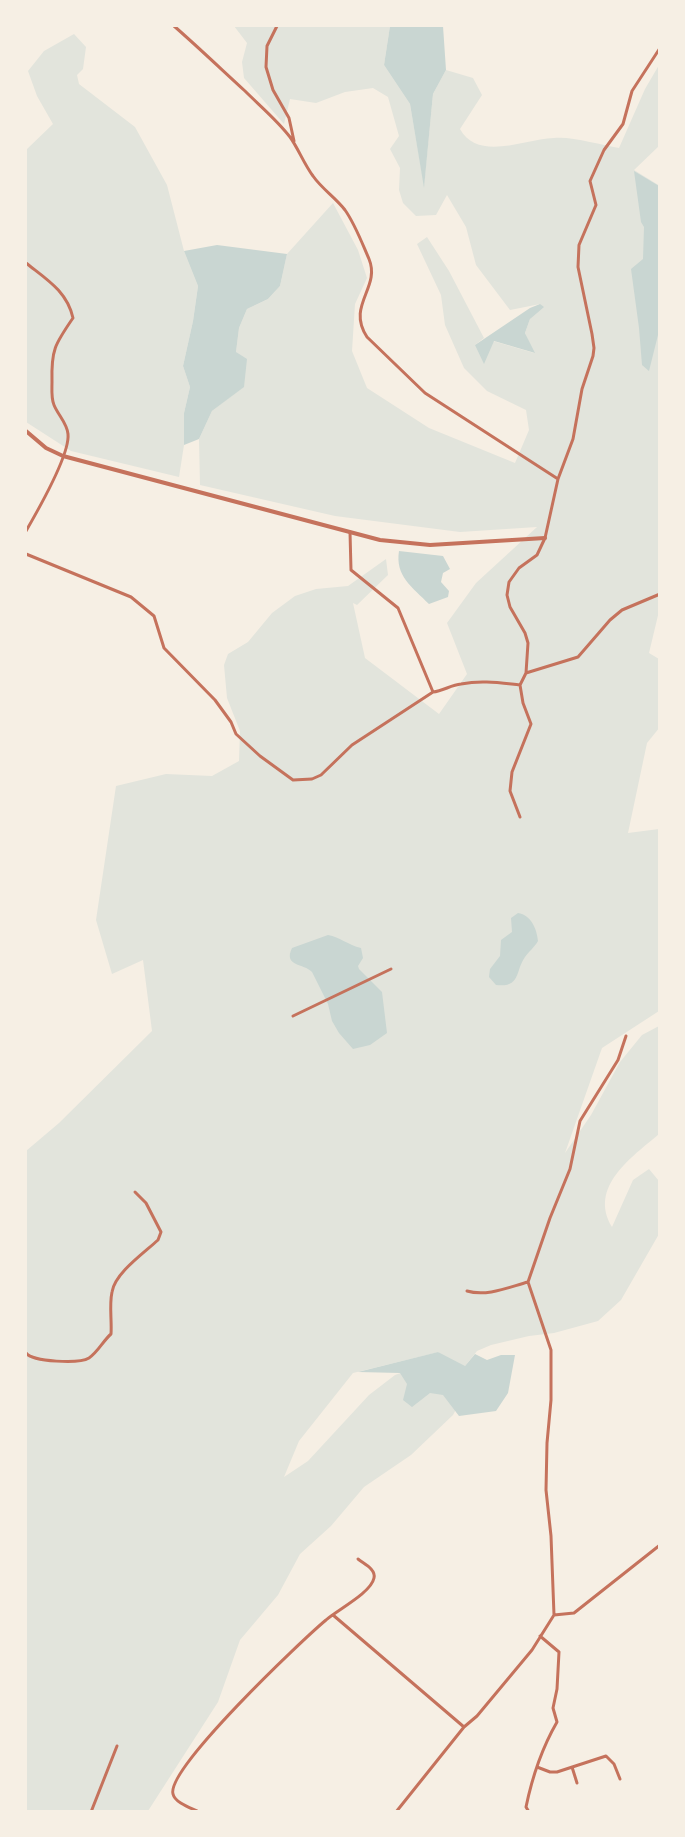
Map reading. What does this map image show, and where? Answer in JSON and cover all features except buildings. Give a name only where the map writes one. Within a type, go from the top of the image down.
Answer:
[{"type":"street","points":[[174,26],[275,120],[291,139],[314,178],[343,208],[370,261],[373,274],[363,297],[360,313],[363,332],[367,337],[425,393],[558,479]]},
{"type":"street","points":[[277,26],[267,46],[266,67],[273,90],[289,118],[297,152]]},
{"type":"street","points":[[520,817],[510,791],[512,772],[531,724],[520,685],[526,673],[528,643],[525,633],[510,608],[507,595],[513,575],[537,555],[545,538],[558,479],[573,439],[582,389],[594,348],[578,267],[579,245],[596,205],[590,181],[604,150],[623,124],[632,91],[660,48]]},
{"type":"street","points":[[26,263],[59,289],[70,306],[73,318],[56,343],[51,362],[53,400],[66,424],[68,434],[63,456],[46,495],[26,531]]},
{"type":"street","points":[[26,431],[46,448],[63,456],[380,540],[430,545],[545,538]]},
{"type":"street","points":[[350,532],[351,570],[398,608],[433,692]]},
{"type":"street","points":[[26,554],[131,597],[138,602],[154,616],[164,648],[215,700],[231,722],[236,734],[293,780],[312,779],[321,775],[352,745],[433,692],[443,691],[458,684],[486,681],[520,685]]},
{"type":"street","points":[[526,673],[578,657],[610,620],[622,610],[660,594]]},
{"type":"street","points":[[293,1016],[392,969]]},
{"type":"street","points":[[396,1812],[464,1727],[477,1716],[525,1658],[554,1615],[551,1536],[546,1490],[551,1350],[528,1282],[570,1169],[580,1121],[618,1060],[626,1036]]},
{"type":"street","points":[[26,1353],[29,1358],[40,1361],[87,1359],[111,1334],[109,1317],[111,1295],[117,1279],[158,1240],[161,1232],[146,1203],[135,1192]]},
{"type":"street","points":[[467,1291],[476,1294],[490,1293],[528,1282]]},
{"type":"street","points":[[554,1615],[574,1613],[660,1545]]},
{"type":"street","points":[[199,1812],[175,1799],[172,1793],[173,1785],[235,1706],[333,1614],[362,1594],[373,1583],[375,1576],[373,1570],[357,1559]]},
{"type":"street","points":[[333,1614],[464,1727]]},
{"type":"street","points":[[529,1812],[526,1807],[537,1767],[557,1722],[553,1708],[557,1689],[559,1652],[540,1636]]},
{"type":"street","points":[[91,1812],[117,1746]]},
{"type":"street","points":[[537,1767],[557,1772],[606,1756],[614,1764],[620,1779]]},
{"type":"street","points":[[572,1767],[577,1783]]},
{"type":"shaded area","points":[[234,26],[390,26],[384,65],[410,104],[424,185],[433,94],[446,70],[473,78],[482,95],[460,129],[468,139],[478,144],[490,147],[561,138],[619,148],[645,89],[659,65],[659,146],[634,170],[660,186],[660,607],[649,653],[659,659],[660,727],[647,743],[628,833],[659,829],[659,1011],[602,1048],[565,1153],[591,1115],[620,1062],[642,1035],[659,1026],[659,1134],[616,1174],[605,1199],[606,1212],[612,1227],[633,1180],[649,1169],[659,1181],[659,1234],[621,1300],[598,1321],[554,1333],[491,1345],[477,1351],[465,1366],[467,1389],[453,1415],[411,1455],[364,1487],[331,1526],[300,1554],[278,1595],[240,1640],[218,1702],[148,1811],[26,1811],[26,1151],[59,1123],[152,1031],[143,960],[112,974],[96,920],[116,786],[166,774],[212,776],[239,761],[240,731],[227,698],[224,665],[228,654],[248,642],[272,613],[295,596],[316,589],[348,586],[386,559],[388,575],[357,605],[353,603],[365,658],[439,714],[467,674],[447,623],[476,583],[537,527],[460,532],[335,516],[200,485],[199,439],[212,411],[244,386],[236,352],[239,328],[247,309],[268,299],[280,286],[287,254],[333,203],[358,250],[367,278],[355,304],[352,351],[367,388],[429,428],[515,463],[529,430],[526,410],[487,391],[464,368],[445,325],[441,295],[417,244],[427,237],[449,271],[484,338],[475,345],[490,348],[493,341],[534,353],[525,333],[530,319],[540,304],[510,310],[476,265],[466,227],[447,195],[436,215],[416,216],[403,203],[399,190],[400,168],[390,149],[399,136],[388,97],[373,88],[345,92],[316,103],[290,99],[284,124],[244,78],[242,62],[247,43]],"holes":[[[439,1352],[434,1361],[395,1375],[369,1395],[308,1461],[284,1477],[299,1441],[353,1373]]]},
{"type":"shaded area","points":[[390,26],[443,26],[446,70],[433,94],[424,188],[410,104],[384,65]]},
{"type":"shaded area","points":[[74,34],[86,47],[83,69],[77,75],[79,84],[135,127],[167,185],[184,251],[198,286],[183,366],[190,387],[184,413],[184,445],[179,477],[71,451],[26,422],[26,150],[53,124],[37,96],[28,71],[44,51]]},
{"type":"shaded area","points":[[634,171],[659,186],[660,327],[649,371],[642,365],[631,269],[643,259],[644,227],[641,222]]},
{"type":"shaded area","points":[[217,245],[287,254],[280,286],[268,299],[247,309],[239,328],[236,352],[247,359],[244,387],[212,411],[199,439],[184,445],[184,413],[190,387],[183,366],[198,286],[184,251]]},
{"type":"shaded area","points":[[540,304],[544,307],[530,319],[525,333],[535,353],[494,341],[484,364],[475,345],[530,308]]},
{"type":"shaded area","points":[[399,551],[443,556],[450,569],[443,573],[441,582],[449,591],[448,597],[429,604],[402,574],[398,560]]},
{"type":"shaded area","points":[[518,913],[523,914],[532,923],[538,941],[522,962],[514,981],[510,984],[496,985],[489,977],[490,969],[500,956],[501,940],[512,932],[511,918]]},
{"type":"shaded area","points":[[328,935],[361,948],[363,958],[358,966],[359,969],[382,992],[387,1033],[370,1045],[353,1049],[332,1021],[328,1004],[312,972],[292,962],[290,958],[292,948]]},
{"type":"shaded area","points":[[438,1352],[465,1366],[475,1354],[487,1360],[501,1355],[515,1355],[508,1393],[496,1411],[459,1416],[443,1395],[430,1393],[412,1407],[403,1400],[407,1384],[400,1373],[358,1372]]}]
